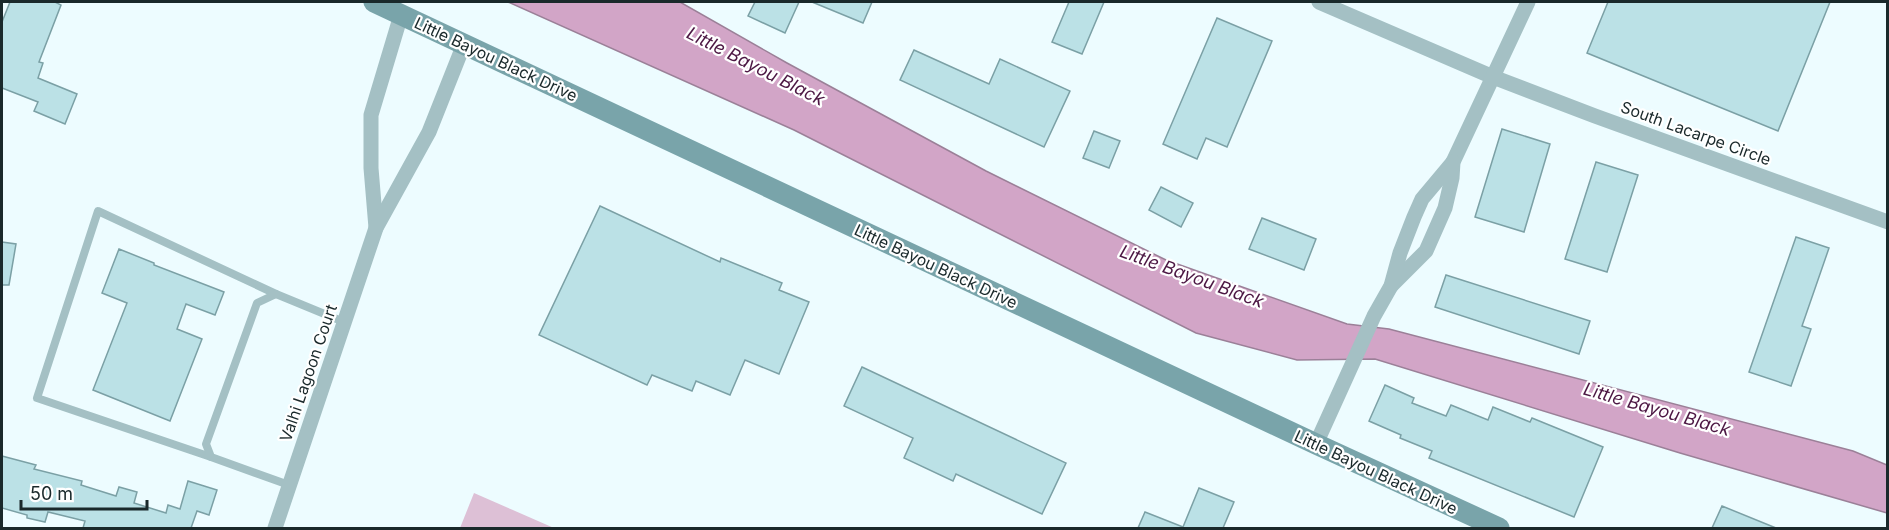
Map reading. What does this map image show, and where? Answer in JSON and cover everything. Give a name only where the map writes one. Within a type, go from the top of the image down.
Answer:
[{"type":"main road","name":"Little Bayou Black Drive","points":[[374,2],[1499,528]]},
{"type":"street","name":"South Lacarpe Circle","points":[[1319,2],[1493,77],[1887,222]]},
{"type":"street","points":[[1316,444],[1342,391],[1374,316],[1391,286],[1400,253],[1422,199],[1453,162],[1528,2]]},
{"type":"street","name":"Valhi Lagoon Court","points":[[376,228],[371,168],[371,115],[401,15]]},
{"type":"street","name":"Valhi Lagoon Court","points":[[275,528],[376,228],[429,132],[464,44]]},
{"type":"street","points":[[1391,286],[1426,250],[1445,208],[1453,162]]},
{"type":"lane","points":[[289,485],[37,398],[98,211],[276,294],[344,322]]},
{"type":"lane","points":[[211,457],[206,444],[257,303],[276,294]]},
{"type":"shaded area","points":[[474,493],[554,528],[460,528]]},
{"type":"water","name":"Little Bayou Black","points":[[508,2],[680,2],[986,171],[1166,260],[1347,324],[1389,329],[1853,451],[1887,465],[1887,513],[1680,453],[1375,359],[1297,360],[1196,333],[794,130]]},
{"type":"building","points":[[10,2],[55,2],[61,5],[39,62],[43,63],[38,78],[77,94],[65,124],[34,111],[38,102],[2,88],[2,22]]},
{"type":"building","points":[[755,2],[799,2],[785,33],[748,16]]},
{"type":"building","points":[[812,2],[872,2],[863,23]]},
{"type":"building","points":[[1069,2],[1104,2],[1082,54],[1052,42]]},
{"type":"building","points":[[1608,2],[1830,2],[1778,131],[1587,53]]},
{"type":"building","points":[[1217,18],[1272,41],[1227,147],[1206,138],[1197,159],[1163,144]]},
{"type":"building","points":[[914,50],[989,84],[1000,59],[1070,91],[1044,147],[900,80]]},
{"type":"building","points":[[1502,129],[1550,144],[1524,232],[1475,217]]},
{"type":"building","points":[[1094,131],[1120,141],[1109,168],[1083,158]]},
{"type":"building","points":[[1596,162],[1638,175],[1607,272],[1565,259]]},
{"type":"building","points":[[1161,187],[1193,203],[1181,227],[1149,210]]},
{"type":"building","points":[[600,206],[720,262],[721,258],[782,283],[779,290],[809,302],[779,374],[745,360],[730,395],[696,381],[692,391],[652,375],[647,385],[539,335]]},
{"type":"building","points":[[1262,218],[1316,239],[1304,270],[1249,249]]},
{"type":"building","points":[[1796,237],[1829,248],[1802,326],[1811,329],[1791,386],[1749,372]]},
{"type":"building","points":[[2,242],[16,244],[9,285],[2,285]]},
{"type":"building","points":[[119,249],[224,292],[215,315],[186,304],[177,329],[202,339],[170,421],[93,390],[127,303],[102,293]]},
{"type":"building","points":[[1446,275],[1590,321],[1579,354],[1435,307]]},
{"type":"building","points":[[862,367],[1066,463],[1042,514],[956,474],[953,481],[904,458],[913,438],[844,406]]},
{"type":"building","points":[[1385,385],[1414,398],[1412,403],[1446,416],[1451,405],[1488,420],[1493,407],[1530,422],[1532,418],[1603,447],[1574,517],[1429,458],[1432,451],[1400,438],[1401,435],[1369,421]]},
{"type":"building","points":[[2,456],[36,465],[34,469],[82,481],[81,485],[116,496],[119,487],[137,492],[134,503],[166,513],[168,505],[180,509],[188,481],[217,490],[209,515],[197,511],[191,528],[83,528],[85,521],[48,512],[45,522],[2,508]]},
{"type":"building","points":[[1199,488],[1234,502],[1223,528],[1138,528],[1145,512],[1183,527]]},
{"type":"building","points":[[1722,506],[1776,528],[1712,528]]}]
